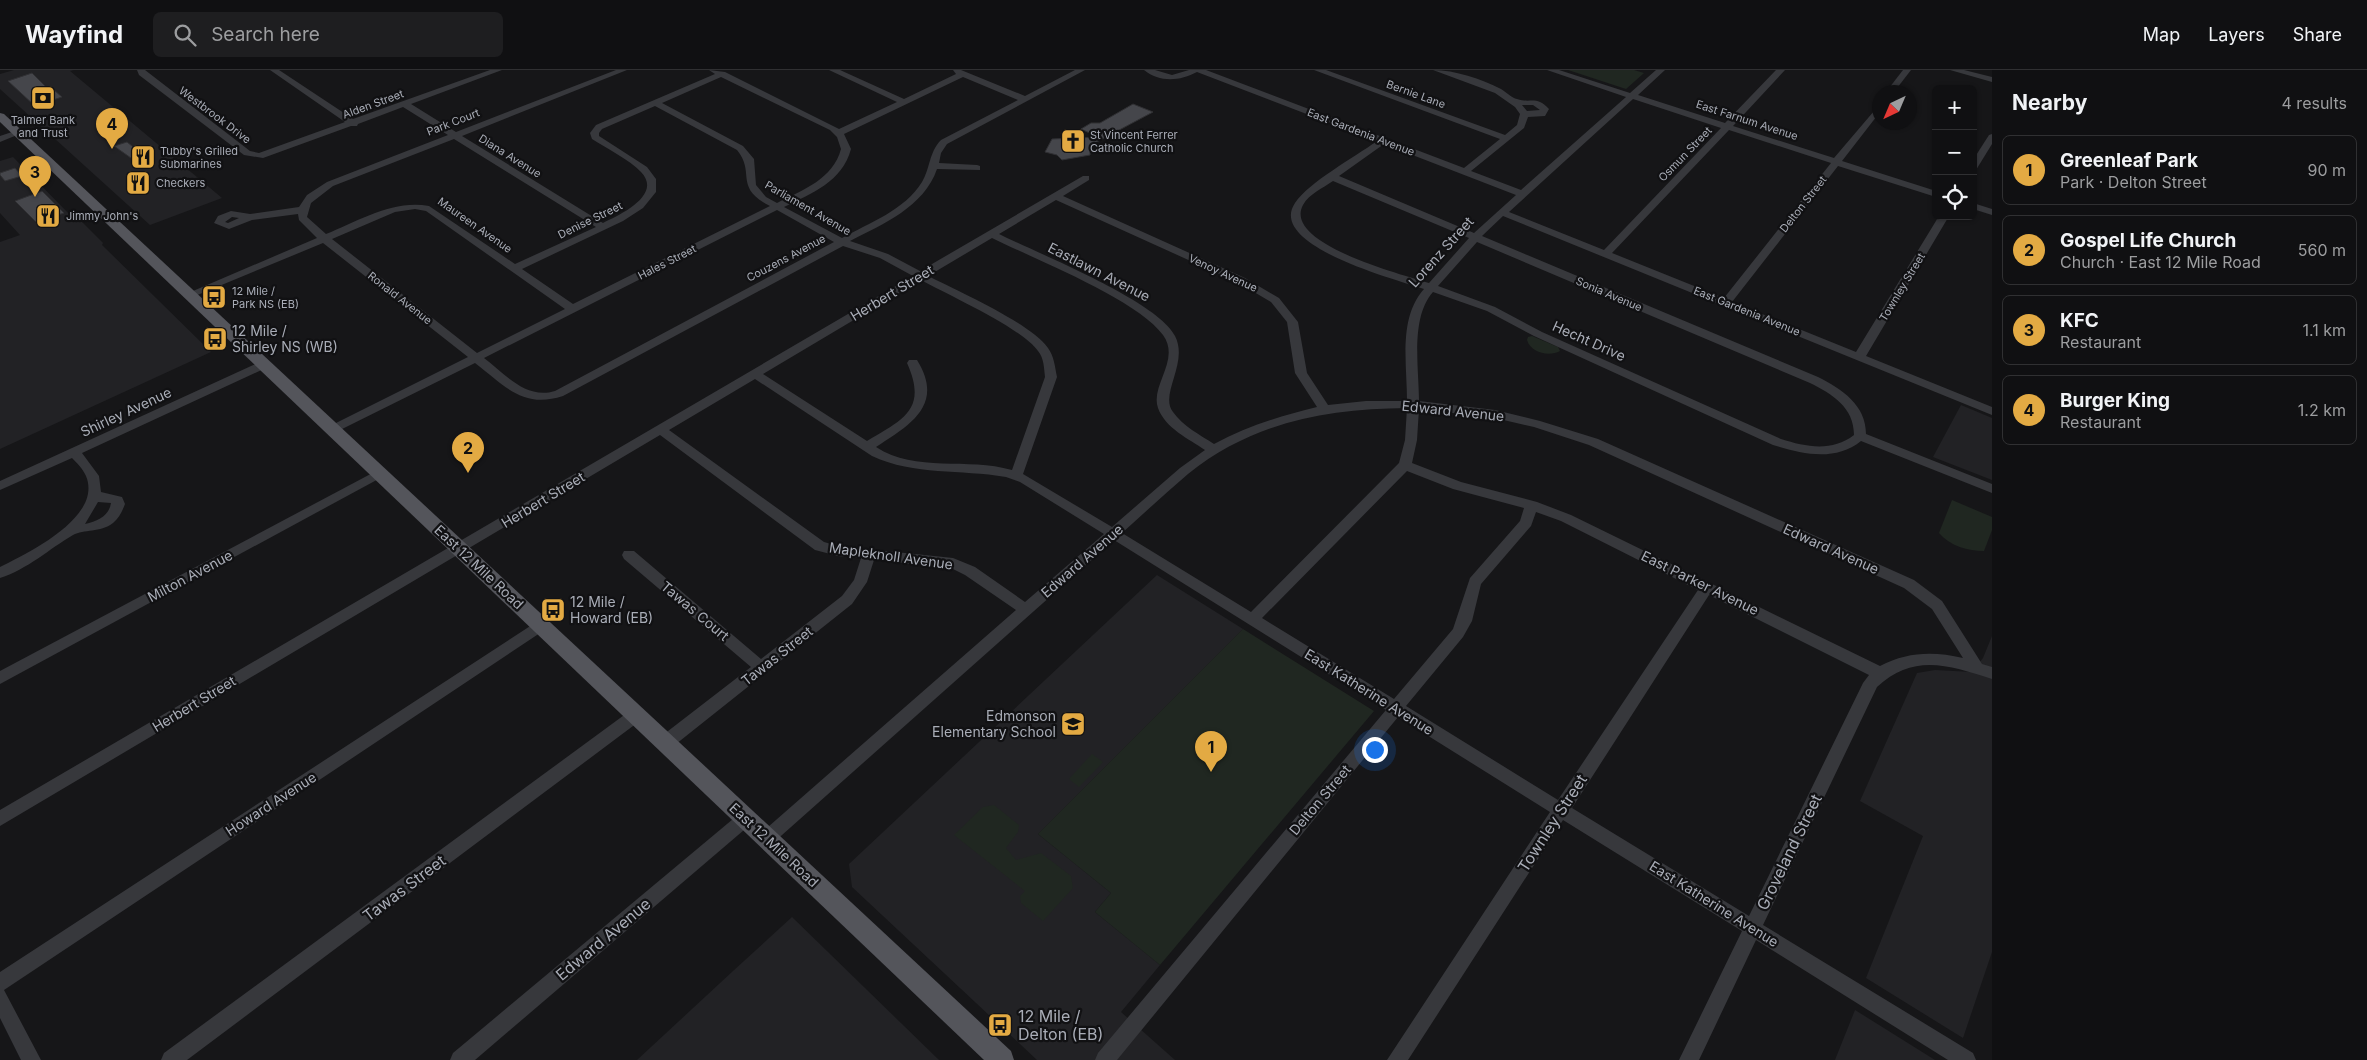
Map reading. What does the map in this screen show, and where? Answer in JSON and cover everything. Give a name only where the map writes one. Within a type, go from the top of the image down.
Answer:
[{"type":"main road","name":"East 12 Mile Road","points":[[0,116],[1002,1060]]},
{"type":"street","name":"Westbrook Drive","points":[[141,70],[142,73],[247,153],[255,156]]},
{"type":"street","points":[[274,70],[354,124]]},
{"type":"street","name":"Park Court","points":[[302,210],[308,200],[330,184],[623,70]]},
{"type":"street","points":[[833,70],[905,102]]},
{"type":"street","points":[[954,70],[1024,99]]},
{"type":"street","name":"Couzens Avenue","points":[[476,358],[520,392],[536,398],[552,396],[565,391],[888,217],[910,202],[925,185],[933,166],[936,152],[944,142],[1078,70]]},
{"type":"street","points":[[1148,70],[1173,79],[1182,78],[1197,70]]},
{"type":"street","name":"East Gardenia Avenue","points":[[1197,70],[1522,194]]},
{"type":"street","name":"Bernie Lane","points":[[1318,70],[1506,138]]},
{"type":"street","points":[[1437,70],[1487,87],[1515,102],[1524,114]]},
{"type":"street","name":"East Farnum Avenue","points":[[1551,70],[1932,193]]},
{"type":"street","name":"Lorenz Street","points":[[1405,464],[1410,451],[1415,310],[1430,288],[1474,237],[1661,70]]},
{"type":"street","name":"Osmun Street","points":[[1606,254],[1781,70]]},
{"type":"street","points":[[1896,85],[1908,70]]},
{"type":"street","points":[[1954,70],[1992,80]]},
{"type":"street","name":"Alden Street","points":[[255,156],[270,154],[493,71]]},
{"type":"street","points":[[717,72],[818,120],[838,133],[963,74]]},
{"type":"street","name":"Denise Street","points":[[515,268],[603,228],[640,206],[651,192],[652,185],[648,174],[644,169],[598,141],[594,133],[603,124],[717,72]]},
{"type":"street","name":"Parliament Avenue","points":[[654,102],[740,148],[749,159],[750,182],[754,190],[776,207],[842,242],[884,256],[1023,331],[1038,343],[1047,356],[1051,369],[1050,384],[1016,475]]},
{"type":"street","points":[[1515,102],[1535,102],[1545,109],[1542,114],[1524,114]]},
{"type":"street","name":"Diana Avenue","points":[[406,104],[603,228]]},
{"type":"street","points":[[1465,172],[1521,126],[1524,114]]},
{"type":"street","name":"Delton Street","points":[[1726,303],[1872,116]]},
{"type":"street","points":[[0,139],[18,133]]},
{"type":"street","name":"Hales Street","points":[[334,429],[818,185],[839,168],[846,150],[838,133]]},
{"type":"street","points":[[1977,162],[1992,138]]},
{"type":"street","name":"Hecht Drive","points":[[1382,140],[1306,195],[1298,204],[1295,215],[1302,232],[1328,251],[1504,315],[1538,334],[1788,446],[1801,449],[1834,450],[1847,446],[1860,436]]},
{"type":"street","points":[[933,166],[977,168]]},
{"type":"street","name":"Sonia Avenue","points":[[1332,177],[1826,386],[1846,400],[1858,415],[1861,427],[1860,436]]},
{"type":"street","name":"Herbert Street","points":[[0,819],[1086,178]]},
{"type":"street","name":"Venoy Avenue","points":[[1056,196],[1241,280],[1275,300],[1292,322],[1298,342],[1301,373],[1325,410]]},
{"type":"street","name":"Maureen Avenue","points":[[324,239],[393,210],[408,206],[422,206],[574,309]]},
{"type":"street","points":[[1977,207],[1992,212]]},
{"type":"street","points":[[191,294],[324,239],[305,222],[302,210],[250,218]]},
{"type":"street","name":"East Gardenia Avenue","points":[[1501,212],[1992,411]]},
{"type":"street","name":"Townley Street","points":[[1859,357],[1942,220]]},
{"type":"street","name":"Eastlawn Avenue","points":[[992,234],[1131,303],[1160,324],[1172,342],[1175,360],[1164,398],[1165,409],[1178,424],[1214,450]]},
{"type":"street","name":"Ronald Avenue","points":[[324,239],[476,358]]},
{"type":"street","points":[[867,448],[909,418],[920,403],[923,395],[922,382],[912,363]]},
{"type":"street","name":"Shirley Avenue","points":[[0,486],[264,364]]},
{"type":"street","name":"East Katherine Avenue","points":[[755,374],[881,456],[902,463],[1006,472],[1016,475],[1966,1060]]},
{"type":"street","name":"Edward Avenue","points":[[766,838],[1184,471],[1214,450],[1253,430],[1290,418],[1325,410],[1361,406],[1411,405],[1496,414],[1577,436],[1630,457],[1909,584],[1937,605],[1977,668]]},
{"type":"street","name":"Mapleknoll Avenue","points":[[661,430],[812,541],[828,548],[935,560],[960,566],[1026,610]]},
{"type":"street","points":[[1860,436],[1992,489]]},
{"type":"street","points":[[0,573],[46,549],[70,530],[87,511],[94,497],[93,477],[74,452]]},
{"type":"street","points":[[1253,620],[1405,464]]},
{"type":"street","name":"East Parker Avenue","points":[[1405,464],[1458,486],[1532,505],[1574,522],[1879,673]]},
{"type":"street","name":"Milton Avenue","points":[[0,678],[380,473]]},
{"type":"street","points":[[70,530],[89,529],[99,525],[116,512],[117,500],[107,496],[94,497]]},
{"type":"street","name":"Delton Street","points":[[1105,1060],[1462,628],[1475,582],[1526,523],[1532,505]]},
{"type":"street","name":"Tawas Street","points":[[664,743],[847,600],[860,582],[869,554]]},
{"type":"street","name":"Tawas Court","points":[[629,555],[762,668]]},
{"type":"street","name":"Townley Street","points":[[1397,1060],[1707,587]]},
{"type":"street","name":"Howard Avenue","points":[[0,983],[541,625]]},
{"type":"street","points":[[1879,673],[1893,665],[1923,658],[1942,659],[1992,673]]},
{"type":"street","name":"Groveland Street","points":[[1689,1060],[1871,682],[1879,673]]},
{"type":"street","name":"Tawas Street","points":[[171,1060],[636,715]]},
{"type":"street","name":"Edward Avenue","points":[[460,1060],[745,818]]},
{"type":"street","points":[[0,998],[31,1060]]},
{"type":"shaded area","points":[[14,70],[74,70],[70,71],[222,198],[150,225],[0,89],[0,74]]},
{"type":"shaded area","points":[[1568,70],[1634,70],[1644,73],[1626,89]]},
{"type":"shaded area","points":[[13,157],[71,216],[76,216],[103,243],[102,245],[211,352],[0,449],[0,242],[20,235],[0,213],[0,161]]},
{"type":"shaded area","points":[[1532,336],[1558,347],[1560,351],[1546,354],[1536,351],[1527,340],[1528,337]]},
{"type":"shaded area","points":[[1961,405],[1992,418],[1992,480],[1933,457]]},
{"type":"shaded area","points":[[1952,500],[1992,517],[1992,530],[1984,551],[1960,547],[1943,538],[1939,533]]},
{"type":"shaded area","name":"Edmonson Elementary School","points":[[1157,575],[1243,629],[1038,834],[1111,893],[1095,912],[1160,965],[1121,1012],[1175,1060],[1037,1060],[852,887],[849,864]]},
{"type":"shaded area","points":[[1243,629],[1374,711],[1160,965],[1095,912],[1111,893],[1038,834]]},
{"type":"shaded area","points":[[1992,636],[1992,952],[1963,1038],[1866,978],[1923,836],[1860,801],[1917,673],[1935,670],[1972,672],[1983,658]]},
{"type":"shaded area","points":[[1092,754],[1103,762],[1079,787],[1069,779]]},
{"type":"shaded area","points":[[994,805],[1019,825],[1018,832],[1006,848],[1016,860],[1041,853],[1071,876],[1073,888],[1043,921],[1021,903],[1020,896],[1025,891],[954,835],[983,807]]},
{"type":"shaded area","points":[[792,917],[939,1060],[637,1060],[733,971]]},
{"type":"shaded area","points":[[1855,1010],[1935,1060],[1835,1060]]},
{"type":"building","points":[[32,73],[50,91],[54,90],[62,97],[35,106],[8,81]]},
{"type":"building","name":"St Vincent Ferrer Catholic Church","points":[[1133,104],[1153,112],[1091,145],[1092,152],[1090,152],[1090,155],[1062,160],[1057,155],[1045,152],[1052,139],[1098,137],[1081,129],[1091,123],[1100,123]]},
{"type":"building","points":[[127,142],[148,159],[138,163],[114,146]]},
{"type":"building","points":[[15,168],[22,176],[5,181],[0,175],[0,173]]},
{"type":"building","points":[[42,191],[64,213],[36,222],[15,201]]},
{"type":"place","name":"Talmer Bank and Trust","points":[[43,98]]},
{"type":"place","name":"St Vincent Ferrer Catholic Church","points":[[1073,141]]},
{"type":"place","name":"Burger King","points":[[112,149]]},
{"type":"place","name":"Tubby's Grilled Submarines","points":[[143,157]]},
{"type":"place","name":"Checkers","points":[[138,183]]},
{"type":"place","name":"KFC","points":[[35,197]]},
{"type":"place","name":"Jimmy John's","points":[[48,216]]},
{"type":"place","name":"12 Mile / Park NS (EB)","points":[[214,297]]},
{"type":"place","name":"12 Mile / Shirley NS (WB)","points":[[215,339]]},
{"type":"place","name":"Gospel Life Church","points":[[468,473]]},
{"type":"place","name":"12 Mile / Howard (EB)","points":[[553,610]]},
{"type":"place","name":"Edmonson Elementary School","points":[[1073,724]]},
{"type":"place","name":"Greenleaf Park","points":[[1211,772]]},
{"type":"place","name":"12 Mile / Delton (EB)","points":[[1000,1025]]}]
